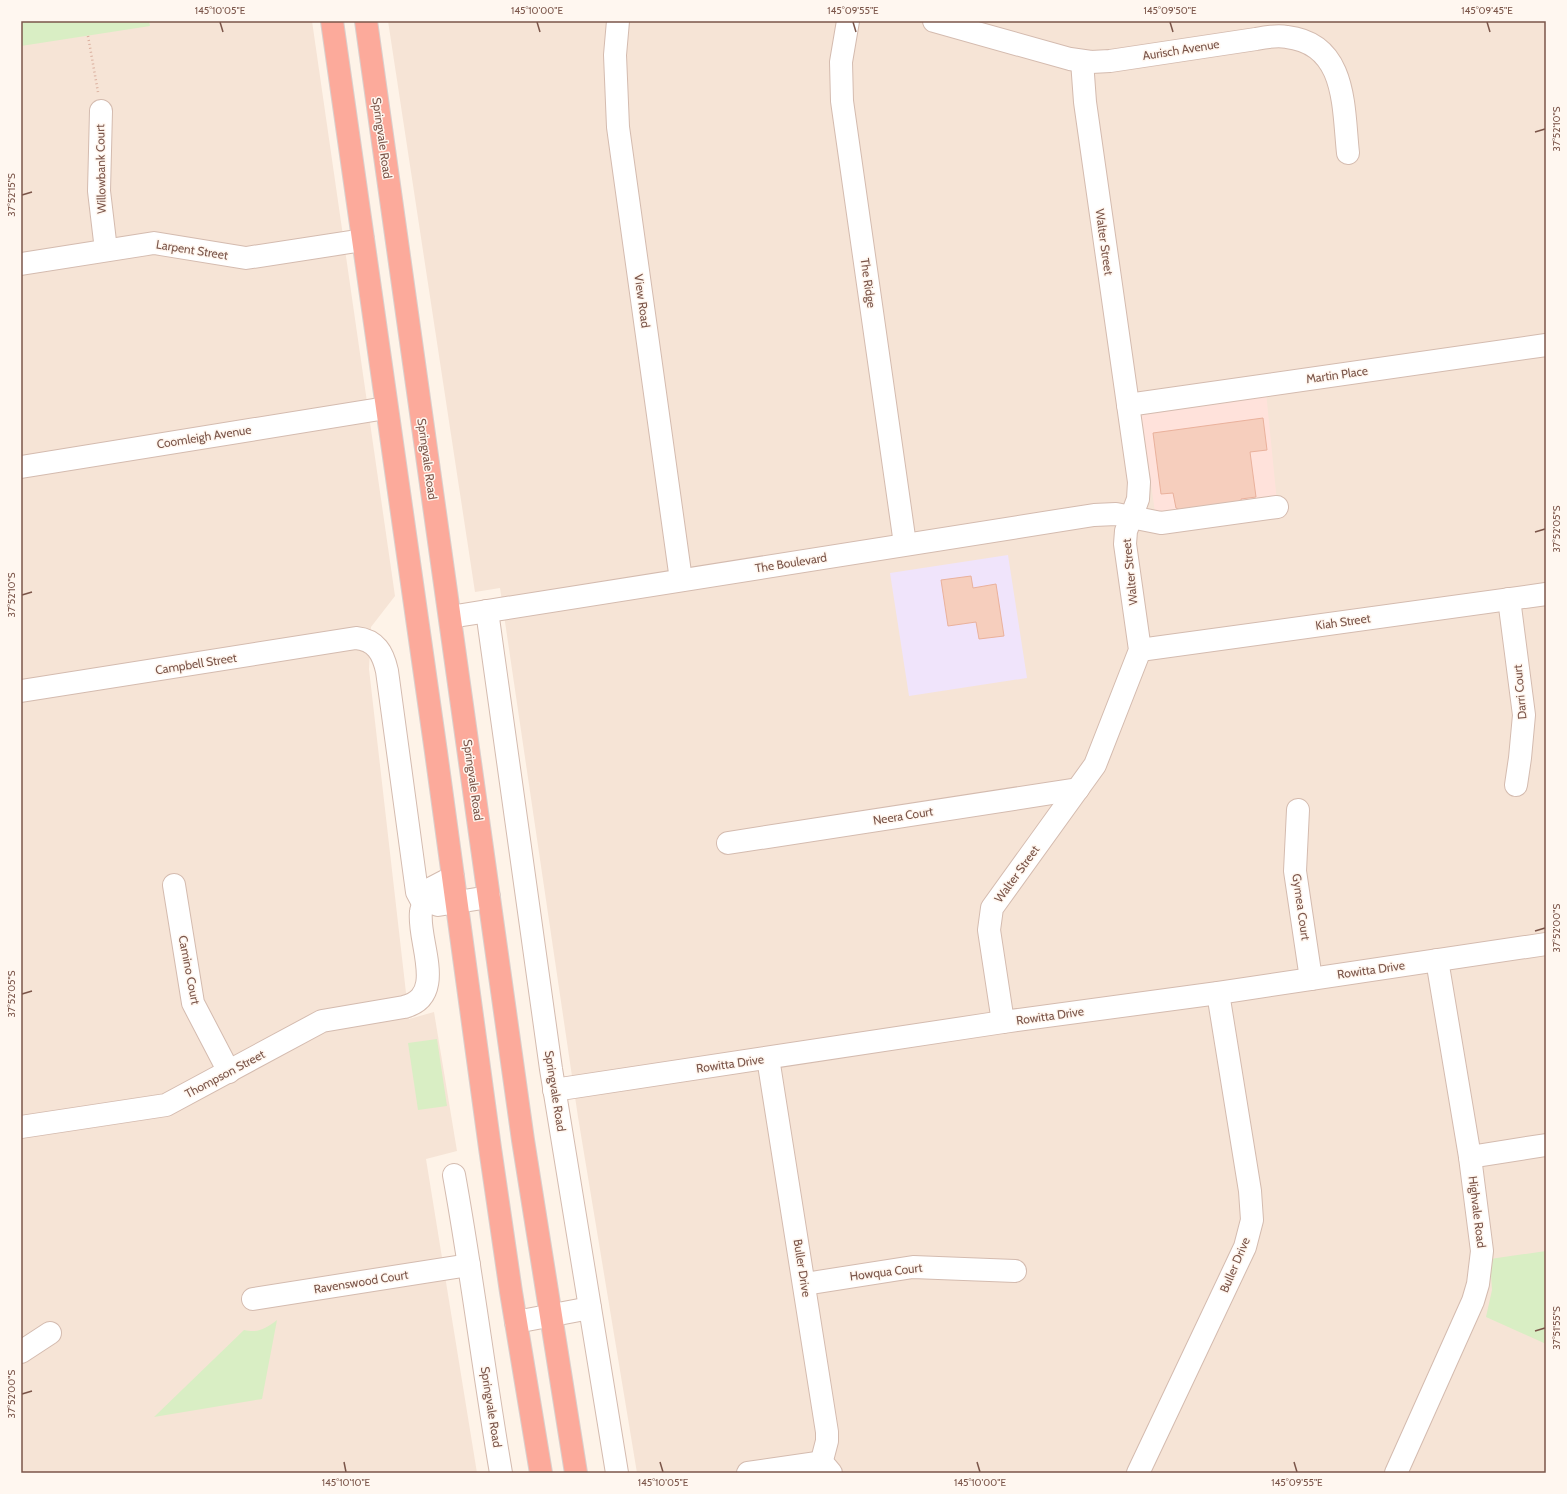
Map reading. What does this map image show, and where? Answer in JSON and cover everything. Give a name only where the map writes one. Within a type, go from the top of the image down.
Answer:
[{"type":"highway","points":[[332,21],[490,1148],[516,1322],[541,1473]]},
{"type":"highway","name":"Springvale Road","points":[[366,21],[522,1134],[576,1473]]},
{"type":"street","name":"View Road","points":[[618,21],[615,55],[618,127],[681,580]]},
{"type":"street","name":"The Ridge","points":[[848,21],[841,62],[842,101],[905,544]]},
{"type":"street","name":"Aurisch Avenue","points":[[934,21],[1082,61],[1110,61],[1277,36],[1298,38],[1316,47],[1324,54],[1334,69],[1340,89],[1348,153]]},
{"type":"street","name":"Walter Street","points":[[1003,1022],[989,930],[992,908],[1095,765],[1140,650],[1125,544],[1126,531],[1138,499],[1139,482],[1085,102],[1082,61]]},
{"type":"street","name":"Willowbank Court","points":[[101,111],[99,191],[106,250]]},
{"type":"street","name":"Larpent Street","points":[[21,264],[154,243],[246,258],[363,240]]},
{"type":"street","name":"Martin Place","points":[[1128,405],[1546,345]]},
{"type":"street","name":"Coomleigh Avenue","points":[[21,467],[386,408]]},
{"type":"street","name":"The Boulevard","points":[[450,617],[1094,515],[1116,514],[1161,523],[1277,507]]},
{"type":"street","name":"Kiah Street","points":[[1140,650],[1546,594]]},
{"type":"street","name":"Darri Court","points":[[1509,599],[1524,715],[1516,785]]},
{"type":"street","name":"Springvale Road","points":[[487,611],[554,1090],[617,1473]]},
{"type":"street","name":"Campbell Street","points":[[21,691],[356,638],[370,642],[375,645],[382,655],[387,671],[417,892],[425,903]]},
{"type":"street","name":"Neera Court","points":[[728,843],[1078,789]]},
{"type":"street","name":"Gymea Court","points":[[1298,810],[1295,871],[1311,979]]},
{"type":"street","points":[[453,877],[430,889],[425,903],[438,905],[489,897]]},
{"type":"street","name":"Camino Court","points":[[174,885],[193,1002],[229,1072]]},
{"type":"street","name":"Thompson Street","points":[[21,1127],[162,1106],[229,1072],[322,1021],[414,1004],[427,987],[428,978],[421,922],[421,912],[425,903]]},
{"type":"street","name":"Rowitta Drive","points":[[554,1090],[1003,1022],[1218,994],[1546,944]]},
{"type":"street","name":"Highvale Road","points":[[1396,1473],[1466,1318],[1478,1284],[1482,1251],[1470,1157],[1437,960]]},
{"type":"street","name":"Buller Drive","points":[[1138,1473],[1245,1247],[1252,1220],[1250,1191],[1218,994]]},
{"type":"street","name":"Buller Drive","points":[[768,1058],[827,1432],[826,1468]]},
{"type":"street","points":[[1470,1157],[1546,1145]]},
{"type":"street","name":"Springvale Road","points":[[454,1175],[501,1473]]},
{"type":"street","name":"Ravenswood Court","points":[[253,1299],[469,1265]]},
{"type":"street","name":"Howqua Court","points":[[804,1284],[912,1267],[1015,1271]]},
{"type":"street","points":[[516,1322],[590,1308]]},
{"type":"street","points":[[21,1352],[50,1333]]},
{"type":"street","points":[[748,1473],[811,1463],[826,1468]]},
{"type":"path","points":[[88,36],[101,111]]},
{"type":"shaded area","points":[[21,21],[312,21],[395,596],[371,627],[369,669],[409,1019],[434,1012],[457,1151],[426,1159],[477,1473],[21,1473]]},
{"type":"shaded area","points":[[388,21],[1546,21],[1546,1473],[637,1473],[578,1117],[500,588],[475,592]]},
{"type":"shaded area","points":[[1266,392],[1278,512],[1157,527],[1141,412]]},
{"type":"shaded area","points":[[1008,555],[1027,678],[909,696],[890,573]]},
{"type":"green space","points":[[21,21],[149,21],[150,26],[21,46]]},
{"type":"green space","points":[[437,1039],[447,1106],[418,1110],[408,1043]]},
{"type":"green space","points":[[1546,1251],[1546,1344],[1486,1317],[1492,1290],[1490,1259]]},
{"type":"green space","points":[[277,1320],[262,1399],[154,1417],[244,1330],[262,1330]]},
{"type":"building","points":[[1263,418],[1267,450],[1250,452],[1256,497],[1241,499],[1242,505],[1186,513],[1176,508],[1173,493],[1161,494],[1153,433]]},
{"type":"building","points":[[971,576],[973,588],[996,584],[1004,636],[979,639],[976,622],[948,626],[941,580]]}]
